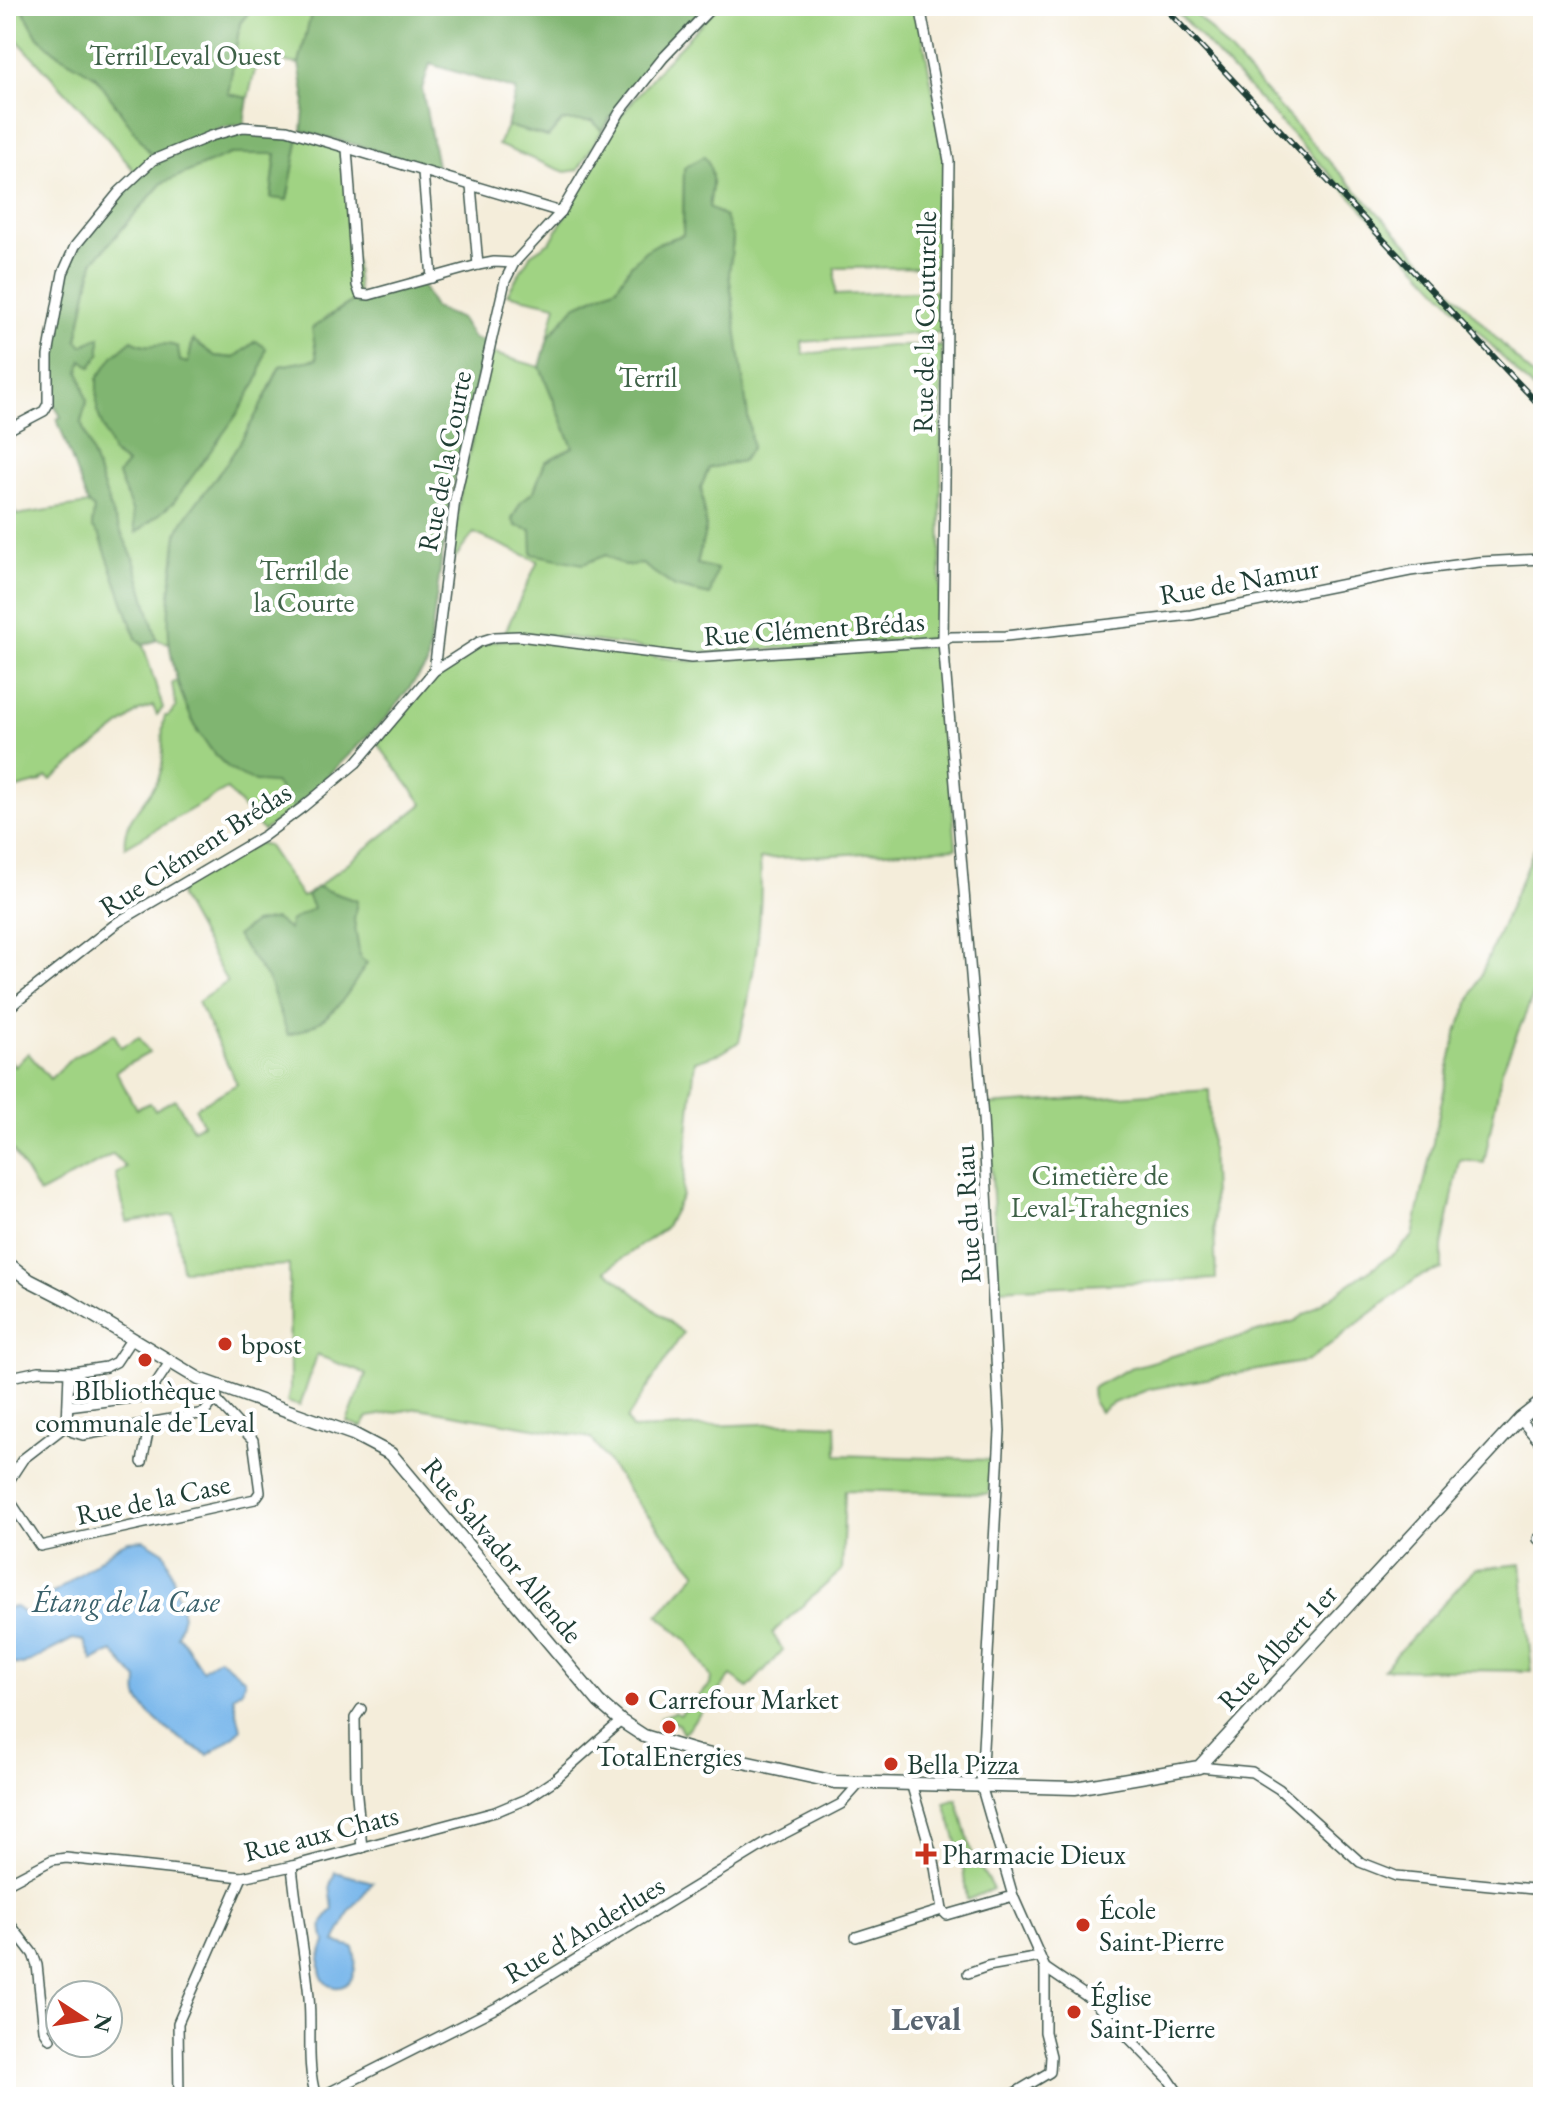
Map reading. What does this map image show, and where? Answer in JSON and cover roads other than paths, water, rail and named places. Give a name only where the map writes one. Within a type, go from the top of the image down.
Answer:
[{"type":"street","name":"Rue de la Courte","points":[[434,671],[455,499],[498,302],[514,263],[561,212],[620,112],[663,58],[713,6]]},
{"type":"street","name":"Rue de la Couturelle","points":[[920,6],[949,161],[943,641]]},
{"type":"street","points":[[6,431],[44,411],[48,404],[50,344],[63,273],[75,246],[139,171],[153,160],[177,150],[243,127],[287,130],[561,212]]},
{"type":"street","points":[[347,149],[360,294],[369,295],[478,265],[514,263]]},
{"type":"street","points":[[423,172],[432,278]]},
{"type":"street","points":[[471,186],[478,265]]},
{"type":"street","name":"Rue de Namur","points":[[943,641],[951,637],[1036,633],[1191,615],[1410,571],[1479,562],[1543,559]]},
{"type":"street","name":"Rue Clément Brédas","points":[[6,1010],[118,922],[264,836],[303,807],[356,763],[434,671],[479,642],[495,637],[542,638],[691,658],[943,641]]},
{"type":"street","name":"Rue du Riau","points":[[943,641],[984,1130],[1000,1431],[981,1785],[1013,1896],[1045,1968]]},
{"type":"street","name":"Rue Salvador Allende","points":[[6,1262],[29,1280],[132,1338],[214,1391],[353,1434],[391,1454],[599,1702],[644,1736],[698,1752],[835,1782],[981,1785]]},
{"type":"street","points":[[6,1378],[39,1371],[69,1372],[106,1367],[116,1362],[132,1338]]},
{"type":"street","points":[[68,1406],[149,1394],[170,1362]]},
{"type":"street","points":[[69,1372],[67,1425],[73,1432],[83,1435],[204,1413],[214,1391]]},
{"type":"street","name":"Rue de la Case","points":[[6,1495],[40,1546],[255,1499],[260,1492],[253,1440],[217,1401],[214,1391]]},
{"type":"street","name":"Rue Albert 1er","points":[[1199,1767],[1520,1419],[1543,1401]]},
{"type":"street","points":[[1520,1419],[1543,1446]]},
{"type":"street","points":[[142,1462],[150,1423]]},
{"type":"street","points":[[6,1485],[23,1459],[67,1425]]},
{"type":"street","points":[[361,1709],[355,1718],[356,1786],[362,1848]]},
{"type":"street","name":"Rue aux Chats","points":[[6,1884],[52,1860],[66,1858],[242,1877],[362,1848],[495,1812],[526,1799],[553,1781],[621,1721]]},
{"type":"street","points":[[981,1785],[1075,1788],[1199,1767],[1252,1772],[1279,1789],[1360,1862],[1377,1870],[1396,1876],[1543,1890]]},
{"type":"street","name":"Rue d'Anderlues","points":[[318,2097],[498,2007],[768,1842],[841,1804],[860,1783]]},
{"type":"street","points":[[911,1783],[934,1861],[942,1910],[947,1915],[1013,1896]]},
{"type":"street","points":[[292,1866],[309,1996],[311,2028],[308,2060],[318,2097]]},
{"type":"street","points":[[179,2097],[178,2023],[242,1877]]},
{"type":"street","points":[[856,1937],[942,1910]]},
{"type":"street","points":[[6,1919],[33,1954],[37,1965],[44,2030]]},
{"type":"street","points":[[968,1973],[988,1966],[1040,1957]]},
{"type":"street","points":[[1045,1968],[1092,2000],[1168,2078],[1181,2097]]},
{"type":"street","points":[[1008,2097],[1050,2072],[1051,2056],[1045,2032],[1045,1968]]},
{"type":"water","name":"Étang de la Case","points":[[144,1540],[165,1553],[170,1567],[183,1615],[177,1636],[202,1670],[219,1658],[245,1679],[242,1690],[233,1696],[241,1729],[208,1755],[151,1715],[138,1697],[138,1680],[112,1651],[93,1661],[84,1641],[73,1639],[23,1665],[6,1663],[6,1608],[16,1607],[36,1617],[41,1612],[42,1598],[57,1591],[119,1545]]},
{"type":"water","points":[[335,1872],[373,1882],[349,1912],[335,1942],[353,1947],[355,1965],[352,1977],[345,1985],[336,1987],[328,1984],[322,1976],[320,1962],[325,1942],[323,1924],[333,1909],[330,1886]]},
{"type":"railway","points":[[1163,6],[1543,409]]},
{"type":"place","name":"bpost","points":[[225,1344]]},
{"type":"place","name":"BIbliothèque communale de Leval","points":[[145,1360]]},
{"type":"place","name":"Carrefour Market","points":[[632,1699]]},
{"type":"place","name":"TotalEnergies","points":[[669,1727]]},
{"type":"place","name":"Bella Pizza","points":[[891,1764]]},
{"type":"place","name":"Pharmacie Dieux","points":[[926,1854]]},
{"type":"place","name":"École Saint-Pierre","points":[[1083,1925]]},
{"type":"place","name":"Église Saint-Pierre","points":[[1074,2012]]},
{"type":"district","name":"Leval","points":[[926,2019]]},
{"type":"park label","name":"Terril Leval Ouest","points":[[185,55]]},
{"type":"park label","name":"Terril","points":[[648,377]]},
{"type":"park label","name":"Terril de la Courte","points":[[304,586]]},
{"type":"park label","name":"Cimetière de Leval-Trahegnies","points":[[1100,1191]]}]
